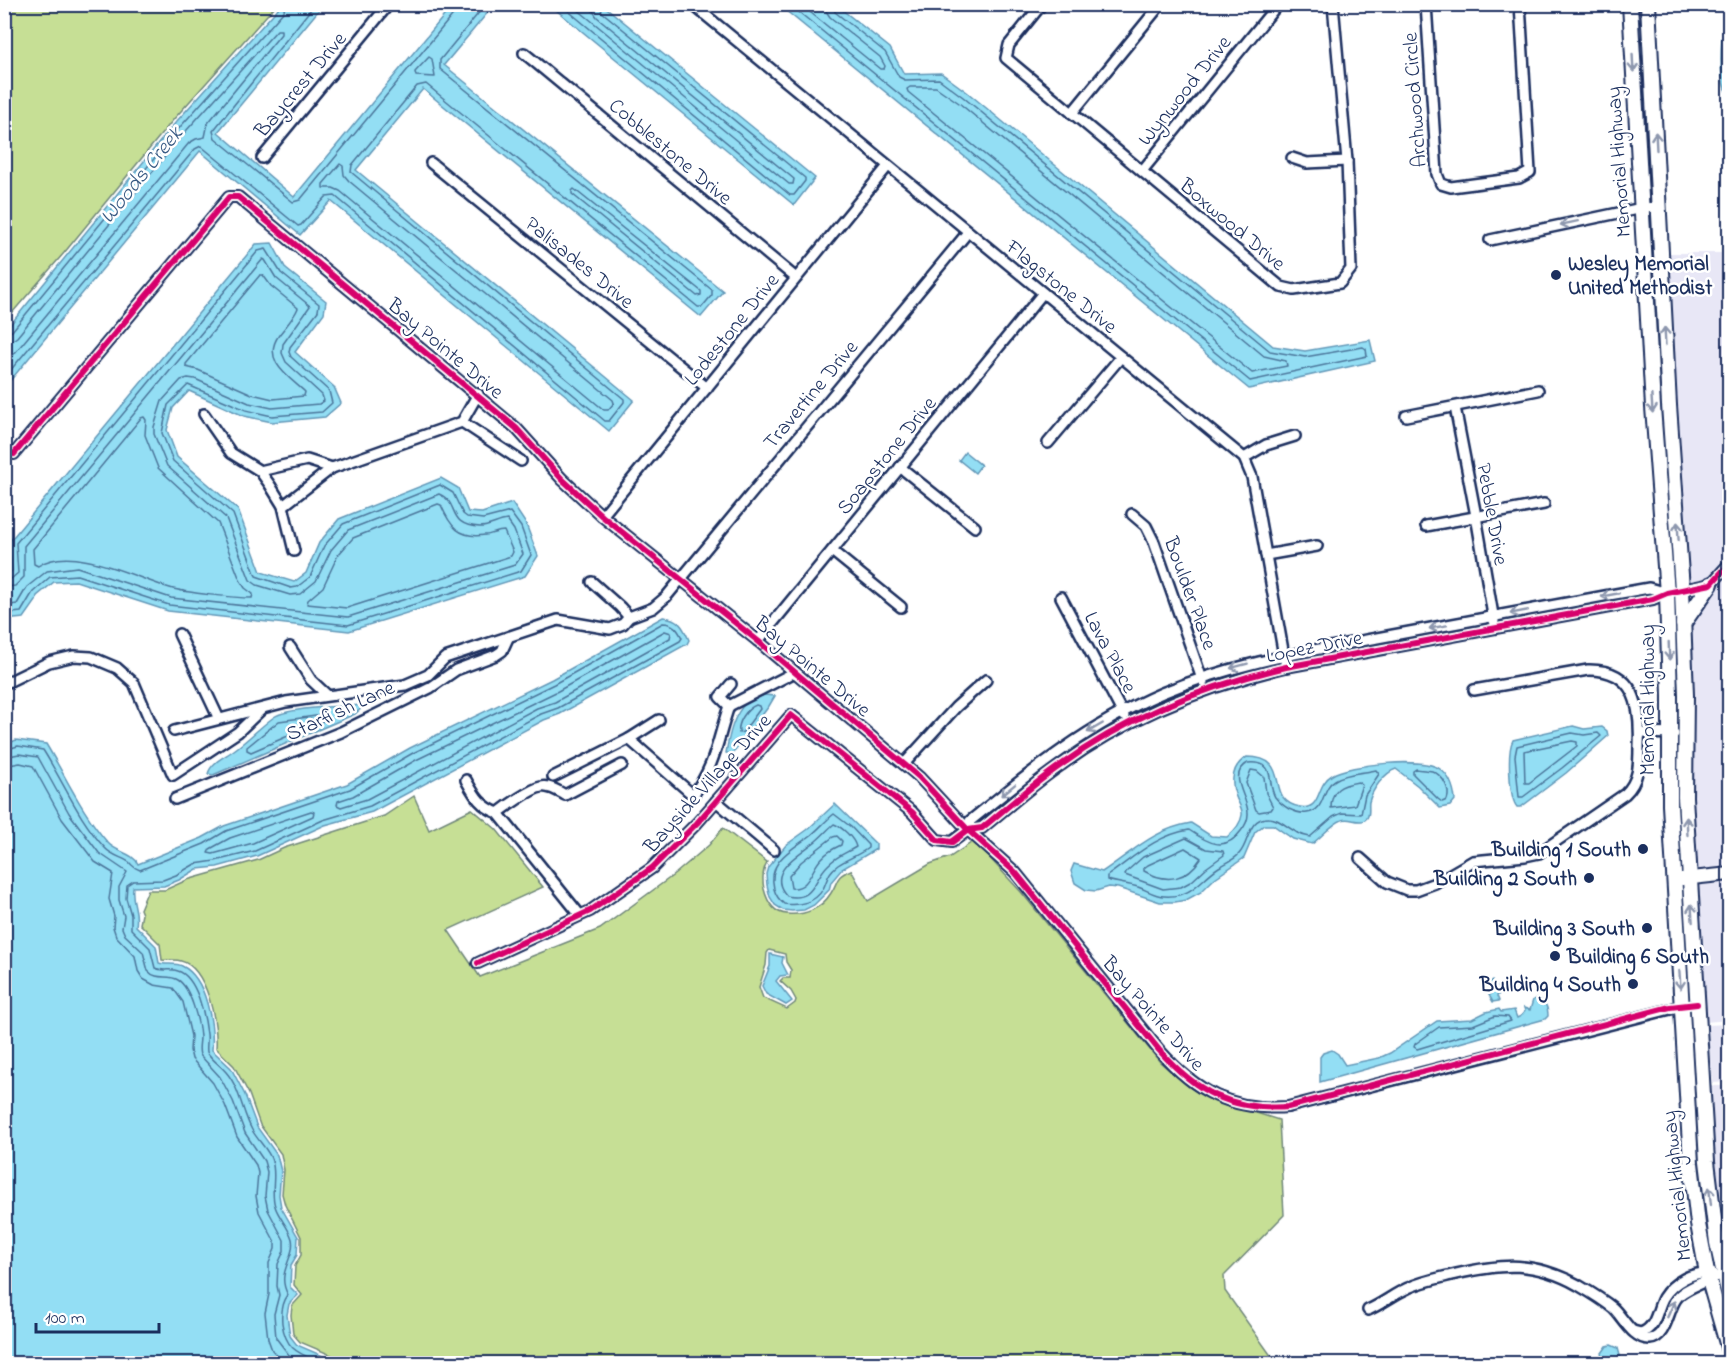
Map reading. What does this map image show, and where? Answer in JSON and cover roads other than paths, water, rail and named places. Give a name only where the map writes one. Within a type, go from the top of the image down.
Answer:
[{"type":"main road","name":"Memorial Highway","points":[[1630,4],[1653,406],[1667,593],[1670,805],[1689,1118],[1696,1209],[1708,1277],[1730,1354]]},
{"type":"main road","name":"Memorial Highway","points":[[1648,4],[1669,405],[1683,589],[1685,796],[1704,1116],[1711,1206],[1730,1300]]},
{"type":"main road","points":[[1683,624],[1711,584]]},
{"type":"main road","points":[[1689,1118],[1704,1116]]},
{"type":"street","name":"Baycrest Drive","points":[[262,158],[389,4]]},
{"type":"street","name":"Flagstone Drive","points":[[692,4],[1244,458]]},
{"type":"street","name":"Boxwood Drive","points":[[1042,4],[1009,45],[1006,58],[1281,287],[1294,290],[1340,283],[1351,269],[1347,161],[1333,4]]},
{"type":"street","points":[[1072,113],[1161,4]]},
{"type":"street","name":"Wynwood Drive","points":[[1142,171],[1278,4]]},
{"type":"street","name":"Archwood Circle","points":[[1425,4],[1437,174],[1441,184],[1451,187],[1520,178],[1530,172],[1520,4]]},
{"type":"street","name":"Cobblestone Drive","points":[[524,53],[796,278]]},
{"type":"street","points":[[1292,158],[1306,163],[1347,161]]},
{"type":"street","name":"Palisades Drive","points":[[431,163],[707,388]]},
{"type":"street","name":"Lodestone Drive","points":[[602,516],[888,166]]},
{"type":"street","name":"Bay Pointe Drive","points":[[14,454],[229,197],[238,197],[478,394],[516,428],[561,479],[602,516],[758,641],[934,791],[968,830],[1014,872],[1174,1068],[1201,1089],[1233,1102],[1272,1108],[1304,1104],[1682,1005],[1697,1004]]},
{"type":"street","points":[[1490,240],[1626,211],[1659,207]]},
{"type":"street","name":"Travertine Drive","points":[[174,731],[264,707],[327,695],[405,685],[428,675],[445,658],[558,620],[610,629],[653,608],[666,597],[968,232]]},
{"type":"street","name":"Soapstone Drive","points":[[758,641],[1043,292]]},
{"type":"street","points":[[1048,442],[1121,357]]},
{"type":"street","points":[[1406,416],[1538,390]]},
{"type":"street","points":[[283,506],[332,468],[462,422],[478,394]]},
{"type":"street","name":"Pebble Drive","points":[[1455,407],[1496,629]]},
{"type":"street","points":[[204,414],[231,453],[260,471],[283,506],[294,552]]},
{"type":"street","points":[[462,422],[521,461]]},
{"type":"street","points":[[1286,667],[1251,472],[1244,458],[1266,445],[1295,436]]},
{"type":"street","points":[[260,471],[307,460],[332,468]]},
{"type":"street","points":[[900,467],[975,527]]},
{"type":"street","points":[[1426,526],[1544,504]]},
{"type":"street","name":"Boulder Place","points":[[1132,514],[1146,526],[1154,542],[1206,690]]},
{"type":"street","points":[[1266,555],[1317,546]]},
{"type":"street","points":[[832,551],[901,607]]},
{"type":"street","points":[[1667,593],[1711,584],[1730,563]]},
{"type":"street","points":[[592,582],[630,618]]},
{"type":"street","name":"Lopez Drive","points":[[1649,588],[1667,593],[1653,599],[1286,667],[1238,679],[1206,690],[1128,724],[1061,764],[982,828],[968,830],[970,821],[1082,735],[1161,694],[1202,678],[1284,655],[1493,616],[1649,588]]},
{"type":"street","name":"Lava Place","points":[[1061,597],[1128,724]]},
{"type":"street","points":[[179,634],[219,719]]},
{"type":"street","name":"Starfish Lane","points":[[175,799],[341,732],[430,688],[456,670],[496,655],[502,651],[508,638]]},
{"type":"street","points":[[290,647],[311,680],[327,695]]},
{"type":"street","points":[[4,684],[49,662],[74,656],[91,657],[117,668],[134,682],[173,775],[238,732],[264,707]]},
{"type":"street","points":[[1360,858],[1387,882],[1411,890],[1430,885],[1473,861],[1539,853],[1630,789],[1638,772],[1639,709],[1635,696],[1626,682],[1616,674],[1602,669],[1587,670],[1474,690]]},
{"type":"street","points":[[629,739],[693,795],[705,779],[716,753],[729,706],[795,672]]},
{"type":"street","points":[[904,764],[956,707],[986,680]]},
{"type":"street","points":[[729,706],[720,697],[731,684]]},
{"type":"street","name":"Bayside Village Drive","points":[[478,963],[590,911],[652,868],[716,801],[791,716],[912,812],[937,840],[952,842],[968,830]]},
{"type":"street","points":[[553,777],[629,739],[659,720]]},
{"type":"street","points":[[1640,733],[1685,734]]},
{"type":"street","points":[[498,813],[509,804],[541,787],[550,788],[565,795],[622,765]]},
{"type":"street","points":[[466,780],[477,800],[486,808],[498,813],[580,915]]},
{"type":"street","name":"Bayside Village Drive","points":[[716,801],[774,850]]},
{"type":"street","points":[[1674,880],[1730,874]]},
{"type":"street","points":[[1368,1311],[1400,1292],[1423,1282],[1490,1266],[1511,1265],[1535,1268],[1562,1276],[1606,1302],[1620,1314],[1633,1331],[1647,1339],[1655,1338],[1662,1330],[1677,1296],[1708,1277],[1723,1274]]},
{"type":"water","name":"Woods Creek","points":[[281,5],[323,5],[218,132],[294,197],[453,5],[494,5],[444,65],[723,291],[701,317],[423,89],[356,170],[634,400],[609,431],[331,201],[300,235],[200,151],[5,387],[5,331],[176,122]]},
{"type":"water","points":[[550,5],[603,5],[815,178],[794,205]]},
{"type":"water","points":[[779,5],[836,5],[890,48],[904,74],[941,73],[967,92],[1273,346],[1305,351],[1370,340],[1375,361],[1249,389]]},
{"type":"water","points":[[1725,37],[1730,56],[1729,95],[1721,68],[1722,38]]},
{"type":"water","points":[[272,243],[286,269],[326,301],[324,313],[295,352],[334,387],[341,403],[325,417],[272,422],[244,416],[189,391],[173,408],[167,430],[177,457],[238,510],[261,572],[294,582],[306,573],[319,543],[339,519],[441,478],[458,488],[468,512],[482,513],[512,503],[526,524],[538,556],[525,576],[349,631],[168,611],[76,581],[54,582],[37,596],[24,618],[5,620],[5,572],[8,574],[12,571],[9,542],[256,244]]},
{"type":"water","points":[[965,452],[981,465],[975,473],[959,460]]},
{"type":"water","points":[[663,617],[673,619],[679,624],[689,640],[687,644],[560,714],[544,720],[372,812],[325,825],[257,856],[217,867],[197,869],[164,886],[133,887],[137,915],[136,926],[156,946],[159,963],[182,966],[198,981],[210,1016],[212,1050],[231,1068],[245,1095],[257,1127],[277,1155],[281,1171],[279,1195],[281,1207],[298,1237],[297,1255],[291,1265],[290,1287],[298,1295],[289,1304],[287,1315],[290,1336],[297,1345],[339,1363],[5,1363],[5,745],[16,740],[46,744],[82,807],[108,843],[132,857],[138,864],[202,838],[224,826],[347,784],[410,748],[552,679]]},
{"type":"water","points":[[764,695],[775,696],[735,751],[731,754],[726,753],[730,733],[738,713],[746,703]]},
{"type":"water","points":[[365,705],[355,714],[213,775],[208,774],[215,763],[274,717],[292,711]]},
{"type":"water","points":[[1573,726],[1584,729],[1602,727],[1607,731],[1608,736],[1566,773],[1521,807],[1517,807],[1512,794],[1510,774],[1513,740]]},
{"type":"water","points":[[1247,757],[1262,759],[1270,764],[1275,771],[1282,796],[1289,803],[1300,807],[1312,805],[1327,779],[1332,775],[1354,768],[1386,763],[1418,763],[1440,769],[1451,783],[1455,800],[1450,806],[1440,808],[1418,786],[1396,769],[1387,774],[1376,787],[1369,802],[1369,814],[1365,820],[1342,820],[1312,844],[1293,839],[1273,825],[1264,825],[1255,832],[1244,858],[1215,878],[1201,892],[1186,900],[1160,902],[1118,888],[1086,890],[1075,883],[1071,871],[1074,864],[1102,872],[1154,836],[1178,826],[1191,823],[1211,836],[1227,837],[1236,827],[1242,815],[1233,780],[1235,769]]},
{"type":"water","points":[[835,804],[876,844],[876,849],[842,869],[831,882],[829,890],[814,905],[804,910],[783,910],[775,905],[770,897],[766,874],[768,867],[786,845],[807,830]]},
{"type":"water","points":[[770,954],[783,957],[782,963],[788,975],[780,976],[776,981],[792,1001],[786,1005],[766,994],[762,986],[770,966]]},
{"type":"water","points":[[1492,981],[1497,986],[1499,1001],[1493,1002],[1489,995],[1490,990],[1485,991],[1484,989],[1486,983]]},
{"type":"water","points":[[1537,998],[1547,1007],[1548,1016],[1545,1019],[1320,1082],[1320,1057],[1323,1053],[1332,1050],[1338,1054],[1345,1065],[1379,1058],[1437,1021],[1472,1019],[1499,1009],[1501,1012],[1514,1010],[1517,1018],[1525,1011],[1524,1008],[1530,1010],[1533,1000]]},
{"type":"water","points":[[1607,1346],[1618,1348],[1622,1363],[1595,1363]]},
{"type":"place","name":"Wesley Memorial United Methodist","points":[[1556,275]]},
{"type":"place","name":"Building 1 South","points":[[1643,849]]},
{"type":"place","name":"Building 2 South","points":[[1589,878]]},
{"type":"place","name":"Building 3 South","points":[[1647,928]]},
{"type":"place","name":"Building 6 South","points":[[1555,956]]},
{"type":"place","name":"Building 4 South","points":[[1633,984]]}]
